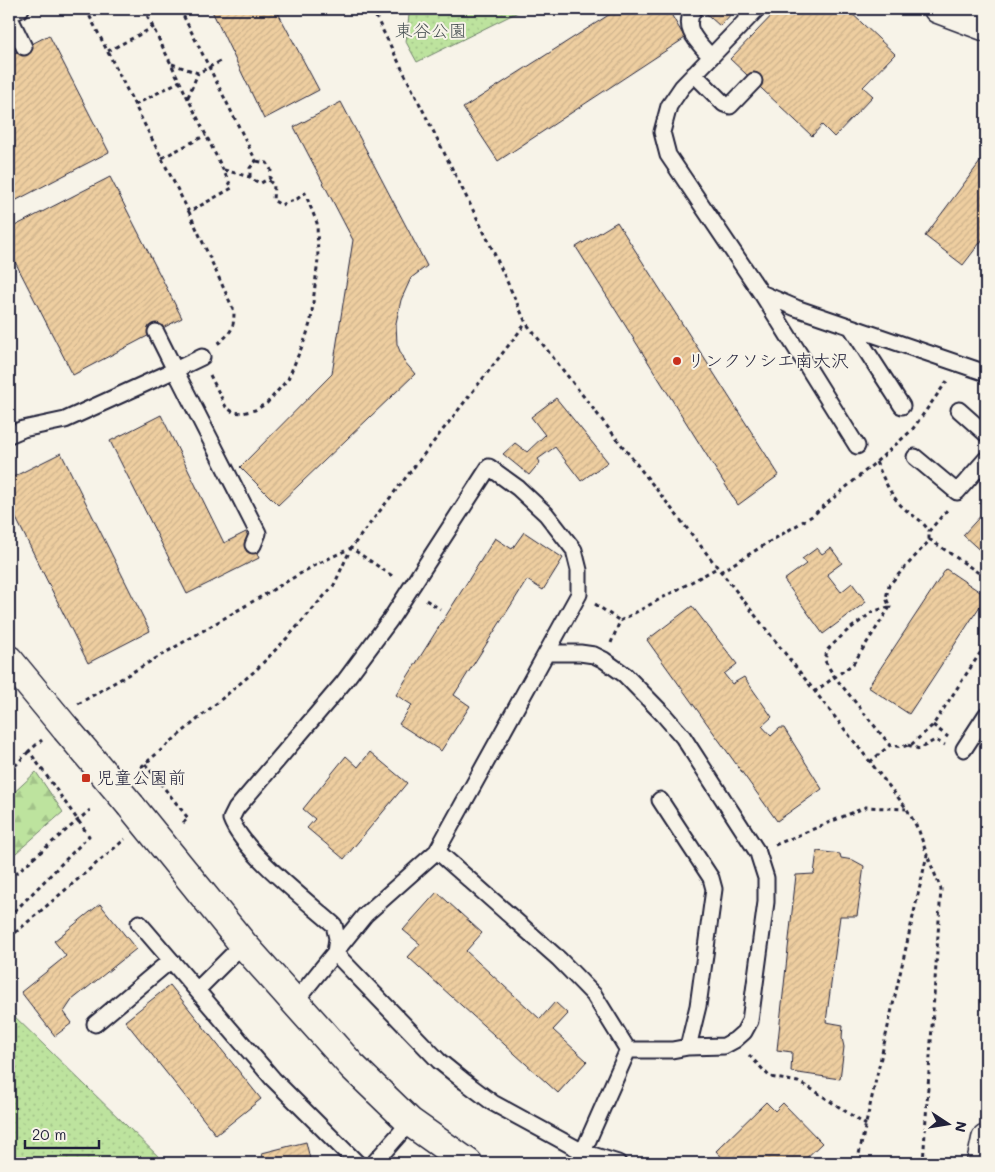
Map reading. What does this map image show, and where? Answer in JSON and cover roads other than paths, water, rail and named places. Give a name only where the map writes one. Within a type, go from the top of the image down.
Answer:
[{"type":"street","points":[[938,9],[986,27]]},
{"type":"street","points":[[9,660],[55,734],[131,806],[243,944],[294,1003],[352,1066],[410,1122],[468,1163]]},
{"type":"street","points":[[981,1163],[986,1139]]},
{"type":"lane","points":[[21,9],[9,15],[24,48]]},
{"type":"lane","points":[[694,9],[689,17],[689,28],[711,57]]},
{"type":"lane","points":[[757,9],[682,87],[669,106],[662,132],[668,155],[761,292],[857,446]]},
{"type":"lane","points":[[694,74],[724,104],[730,106],[754,81]]},
{"type":"lane","points":[[761,292],[796,308],[986,373]]},
{"type":"lane","points":[[851,327],[902,406]]},
{"type":"lane","points":[[156,332],[258,533],[253,545]]},
{"type":"lane","points":[[9,435],[23,429],[65,420],[202,357]]},
{"type":"lane","points":[[959,410],[986,434]]},
{"type":"lane","points":[[916,457],[957,492],[986,459]]},
{"type":"lane","points":[[294,1003],[335,953],[365,915],[437,851],[579,594],[579,570],[574,550],[546,514],[518,488],[489,467],[390,620],[344,682],[236,809],[231,820],[235,830],[268,866],[334,925],[338,938],[335,953]]},
{"type":"lane","points":[[547,652],[580,653],[594,655],[604,660],[625,675],[663,714],[683,737],[758,853],[766,878],[766,902],[750,1021],[744,1032],[724,1046],[688,1047],[672,1050],[628,1050]]},
{"type":"lane","points":[[964,749],[986,715]]},
{"type":"lane","points":[[660,800],[711,878],[714,889],[698,1006],[688,1047]]},
{"type":"lane","points":[[437,851],[559,959],[594,995],[628,1050]]},
{"type":"lane","points":[[139,923],[273,1079],[357,1163]]},
{"type":"lane","points":[[197,990],[243,944]]},
{"type":"lane","points":[[335,953],[439,1061],[464,1082],[493,1103],[580,1158],[618,1163]]},
{"type":"lane","points":[[95,1024],[171,960]]},
{"type":"lane","points":[[580,1158],[628,1050]]},
{"type":"lane","points":[[374,1163],[410,1122]]},
{"type":"place","name":"リンクソシエ南大沢","points":[[677,361]]},
{"type":"place","name":"児童公園前","points":[[86,778]]},
{"type":"park label","name":"東谷公園","points":[[431,31]]}]
